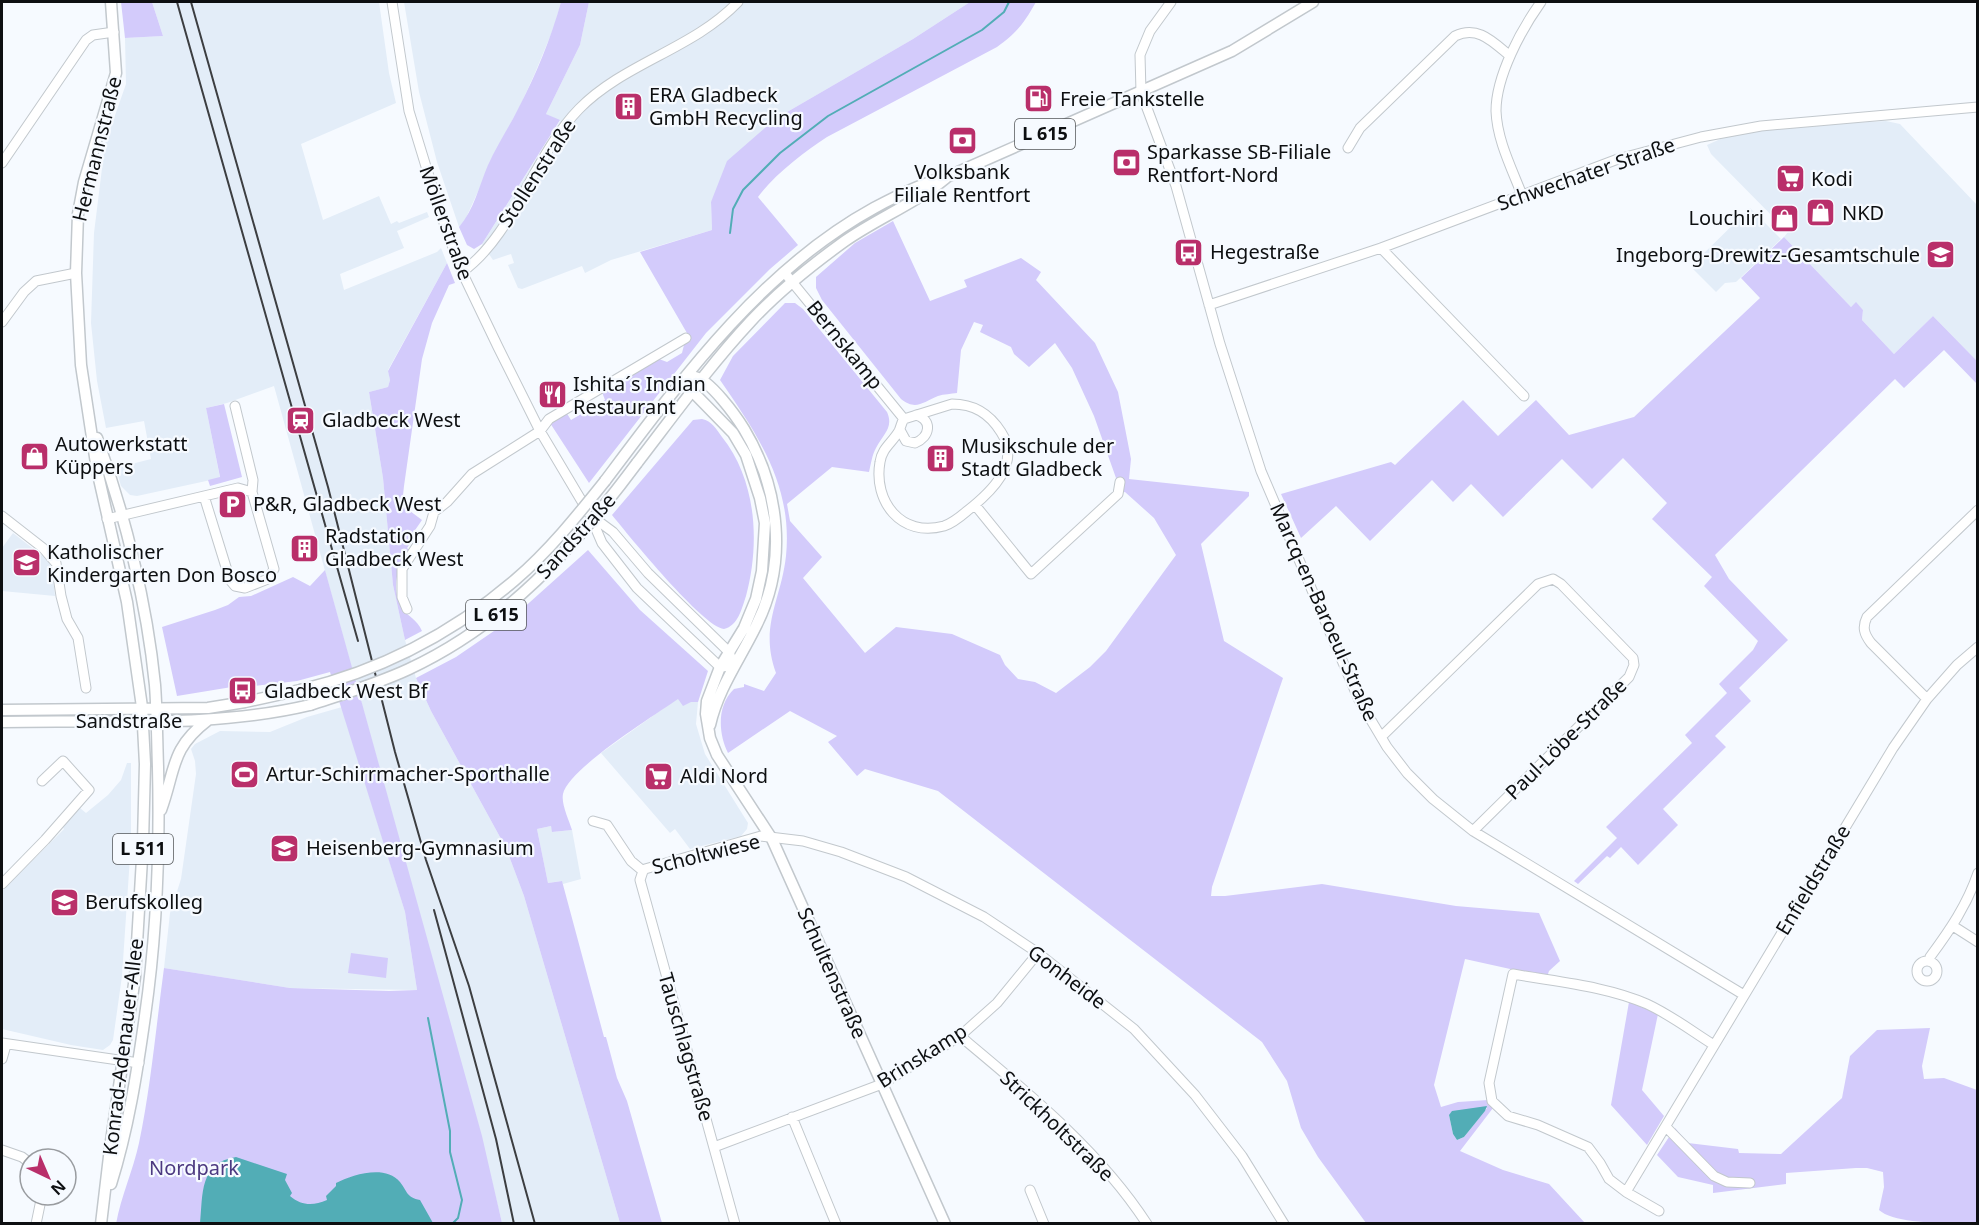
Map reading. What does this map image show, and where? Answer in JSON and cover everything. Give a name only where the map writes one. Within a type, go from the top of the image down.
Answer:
[{"type":"main road","name":"Hermannstraße","points":[[76,273],[78,214],[84,182],[115,84],[117,63],[111,2]]},
{"type":"main road","name":"L 615","points":[[1141,92],[1232,51],[1313,2]]},
{"type":"main road","name":"Sandstraße","points":[[2,710],[208,708],[263,699],[340,680],[384,662],[441,633],[516,579],[542,554],[605,481],[671,394],[733,322],[784,272],[825,239],[858,217],[928,181],[949,176],[1141,92]]},
{"type":"main road","name":"Sandstraße","points":[[2,722],[157,723],[278,713],[310,705],[378,682],[412,668],[456,644],[518,598],[550,569],[597,517],[702,378],[752,320],[793,282],[845,241],[932,189],[949,176]]},
{"type":"main road","name":"L 511","points":[[76,273],[81,365],[97,470],[127,602],[142,707]]},
{"type":"main road","points":[[692,391],[688,375],[702,378],[739,421],[755,448],[771,492],[777,529],[775,565],[763,612],[716,704],[710,728]]},
{"type":"main road","name":"Schultenstraße","points":[[692,391],[733,433],[746,455],[765,522],[762,571],[756,599],[744,628],[720,667],[707,701],[706,714],[710,738],[717,755],[772,838],[945,1224]]},
{"type":"main road","name":"L 511","points":[[90,420],[106,465],[138,582],[145,616],[156,707]]},
{"type":"main road","name":"Konrad-Adenauer-Allee","points":[[101,1224],[135,977],[143,842],[145,764],[142,707]]},
{"type":"main road","name":"Konrad-Adenauer-Allee","points":[[103,1208],[122,1150],[139,1063],[152,967],[159,816],[156,707]]},
{"type":"main road","name":"L 511","points":[[159,816],[180,749],[187,739],[209,720]]},
{"type":"street","name":"Möllerstraße","points":[[392,2],[409,111],[439,209],[462,272],[540,431],[590,515],[602,543],[638,588],[720,667]]},
{"type":"street","name":"Stollenstraße","points":[[462,272],[477,261],[491,245],[555,141],[582,106],[614,81],[694,37],[738,2]]},
{"type":"street","points":[[1141,92],[1140,56],[1150,31],[1171,2]]},
{"type":"street","points":[[1522,195],[1502,141],[1496,112],[1499,85],[1510,56],[1541,2]]},
{"type":"street","points":[[2,163],[86,40],[93,35],[114,32]]},
{"type":"street","points":[[1348,148],[1360,128],[1455,36],[1466,32],[1482,34],[1510,56]]},
{"type":"street","name":"Marcq-en-Baroeul-Straße","points":[[1141,92],[1176,186],[1209,305],[1261,471],[1354,690],[1381,737],[1407,773],[1433,799],[1473,831],[1744,995]]},
{"type":"street","name":"Schwechater Straße","points":[[1209,305],[1381,248],[1618,159],[1657,147],[1726,132],[1800,122],[1977,107]]},
{"type":"street","points":[[1381,248],[1524,396]]},
{"type":"street","name":"Bernskamp","points":[[784,272],[904,419]]},
{"type":"street","points":[[2,322],[36,280],[76,273]]},
{"type":"street","points":[[407,609],[402,597],[402,569],[430,526],[434,512],[447,502],[465,481],[484,465],[540,431],[549,419],[686,338]]},
{"type":"street","points":[[952,404],[974,406],[993,420],[1003,435],[1008,453],[999,482],[952,523],[935,528],[917,527],[894,514],[888,508],[881,493],[879,474],[883,451],[900,430],[904,419],[916,415],[952,404]]},
{"type":"street","points":[[204,496],[230,580],[235,586],[244,588],[268,579],[274,569],[252,492],[253,480],[235,406]]},
{"type":"street","points":[[900,430],[903,438],[911,443],[924,439],[928,431],[926,422],[916,415]]},
{"type":"street","points":[[975,505],[1030,574],[1118,494],[1120,482]]},
{"type":"street","points":[[107,519],[238,488],[252,492]]},
{"type":"street","points":[[1927,699],[1871,643],[1864,626],[1867,617],[1977,510]]},
{"type":"street","name":"Möllerstraße","points":[[590,515],[613,532],[648,573],[729,652],[734,666]]},
{"type":"street","points":[[2,516],[43,548],[56,563],[67,619],[78,638],[86,688]]},
{"type":"street","name":"Paul-Löbe-Straße","points":[[1381,737],[1538,584],[1552,579],[1561,584],[1633,658],[1634,665],[1629,677],[1473,831]]},
{"type":"street","name":"Enfieldstraße","points":[[1626,1192],[1893,748],[1927,699],[1977,647]]},
{"type":"street","points":[[720,667],[734,666]]},
{"type":"street","points":[[2,884],[89,790],[63,761],[42,781]]},
{"type":"street","name":"Scholtwiese","points":[[593,821],[607,825],[631,861],[643,872],[645,869],[761,836],[772,838]]},
{"type":"street","name":"Gonheide","points":[[772,838],[803,840],[906,877],[984,917],[1038,953],[1134,1029],[1195,1095],[1242,1156],[1284,1224]]},
{"type":"street","name":"Tauschlagstraße","points":[[643,872],[640,880],[735,1224]]},
{"type":"street","points":[[1930,961],[1930,957],[1964,908],[1977,873]]},
{"type":"street","points":[[1953,926],[1977,942]]},
{"type":"street","name":"Brinskamp","points":[[714,1147],[882,1084],[960,1036],[997,1003],[1038,953]]},
{"type":"street","points":[[1659,1211],[1626,1192],[1610,1179],[1588,1147],[1538,1125],[1508,1116],[1492,1101],[1489,1083],[1512,974],[1586,987],[1630,998],[1649,1005],[1714,1045]]},
{"type":"street","name":"Strickholtstraße","points":[[960,1036],[1078,1142],[1114,1181],[1147,1224]]},
{"type":"street","points":[[2,1059],[4,1044],[139,1063]]},
{"type":"street","points":[[792,1117],[836,1224]]},
{"type":"street","points":[[1666,1126],[1714,1176],[1727,1182],[1750,1183]]},
{"type":"street","points":[[2,1150],[18,1156]]},
{"type":"street","points":[[1030,1190],[1044,1224]]},
{"type":"street","points":[[36,1224],[40,1207]]},
{"type":"shaded area","points":[[152,2],[379,2],[389,73],[396,103],[301,144],[323,220],[379,196],[391,224],[427,212],[429,217],[397,231],[404,248],[340,274],[344,290],[437,252],[441,248],[447,263],[388,370],[390,380],[388,387],[369,392],[383,478],[393,585],[416,678],[431,711],[506,848],[524,896],[620,1223],[502,1223],[481,1136],[274,386],[206,408],[220,478],[137,496],[130,495],[121,486],[116,468],[151,459],[144,421],[106,428],[97,381],[91,323],[94,233],[105,144],[126,84],[125,38],[163,36]]},
{"type":"shaded area","points":[[404,2],[561,2],[554,27],[535,73],[489,163],[465,220],[459,227],[437,162],[419,92]]},
{"type":"shaded area","points":[[589,2],[970,2],[913,39],[775,119],[711,202],[712,230],[611,260],[585,273],[582,266],[522,289],[518,288],[508,265],[514,263],[511,254],[493,260],[482,244],[560,121],[546,114],[580,45]]},
{"type":"shaded area","points":[[1886,121],[1900,124],[1977,205],[1977,361],[1933,316],[1894,354],[1862,320],[1863,310],[1856,303],[1851,307],[1784,237],[1788,232],[1711,154],[1707,145],[1725,137],[1762,128]]},
{"type":"shaded area","points":[[1750,208],[1781,239],[1736,282],[1725,283],[1716,292],[1693,269],[1695,262]]},
{"type":"shaded area","name":"Katholischer Kindergarten Don Bosco","points":[[13,533],[49,561],[55,596],[2,591],[2,548]]},
{"type":"shaded area","points":[[678,698],[698,702],[696,724],[705,754],[748,823],[747,829],[741,836],[690,849],[675,829],[670,833],[601,753]]},
{"type":"shaded area","name":"Heisenberg-Gymnasium","points":[[342,707],[405,912],[417,990],[290,988],[164,968],[170,913],[181,879],[196,774],[191,749],[195,744],[220,731],[270,732],[307,717]]},
{"type":"shaded area","name":"Berufskolleg","points":[[127,763],[131,763],[131,842],[122,976],[113,1040],[103,1050],[2,1029],[2,891],[64,829],[62,826],[80,808],[86,813],[108,795],[121,780]]},
{"type":"shaded area","points":[[551,826],[553,832],[572,830],[581,879],[563,884],[561,881],[548,883],[537,829]]},
{"type":"green space","points":[[121,2],[152,2],[163,36],[125,38]]},
{"type":"green space","points":[[561,2],[589,2],[580,45],[546,114],[560,120],[482,244],[474,249],[467,245],[459,227],[469,213],[491,158],[531,83],[548,43]]},
{"type":"green space","points":[[970,2],[1036,2],[1020,27],[997,47],[827,137],[772,180],[758,197],[798,245],[770,269],[706,333],[589,483],[550,423],[566,412],[571,420],[605,400],[602,392],[659,359],[667,362],[682,353],[684,345],[691,340],[640,252],[712,230],[711,202],[727,161],[775,119],[913,39]]},
{"type":"green space","points":[[893,221],[930,301],[967,287],[964,280],[1021,258],[1041,272],[1036,280],[1095,343],[1118,392],[1131,459],[1129,479],[1249,492],[1249,496],[1201,544],[1224,641],[1283,678],[1212,887],[1211,896],[1322,884],[1456,906],[1539,913],[1560,961],[1549,971],[1547,977],[1465,959],[1434,1085],[1441,1107],[1458,1102],[1488,1100],[1493,1108],[1460,1151],[1503,1170],[1549,1184],[1585,1223],[1366,1223],[1318,1157],[1301,1128],[1287,1081],[1262,1042],[938,791],[865,769],[857,776],[828,742],[837,736],[790,711],[728,753],[722,737],[721,720],[724,703],[728,696],[734,689],[744,687],[744,684],[764,691],[776,673],[771,656],[770,627],[786,556],[787,531],[784,507],[770,462],[720,380],[733,356],[785,303],[795,303],[803,309],[887,412],[889,418],[887,431],[875,451],[869,472],[832,467],[787,504],[790,521],[822,557],[803,578],[865,653],[896,627],[952,634],[1000,655],[1005,665],[1018,679],[1035,682],[1056,693],[1090,667],[1106,651],[1176,555],[1154,518],[1125,492],[1113,494],[1116,478],[1094,416],[1072,368],[1055,343],[1029,367],[1014,354],[1011,347],[980,332],[983,325],[974,322],[961,350],[957,393],[940,395],[915,405],[901,399],[822,300],[816,288],[816,277],[855,243]],"holes":[[[1487,1108],[1464,1137],[1457,1140],[1453,1134],[1449,1115]]]},
{"type":"green space","points":[[1784,237],[1851,307],[1856,302],[1863,310],[1862,320],[1894,354],[1933,316],[1977,361],[1977,384],[1944,350],[1904,388],[1895,379],[1715,555],[1729,579],[1788,640],[1739,688],[1751,701],[1715,736],[1726,747],[1663,809],[1678,825],[1638,865],[1621,847],[1610,858],[1607,856],[1578,884],[1574,881],[1617,838],[1606,827],[1692,743],[1685,735],[1727,693],[1719,684],[1753,650],[1758,641],[1704,586],[1712,577],[1652,519],[1667,503],[1623,458],[1592,489],[1562,459],[1503,517],[1471,484],[1453,502],[1432,480],[1370,541],[1336,506],[1301,538],[1281,494],[1391,462],[1395,465],[1463,400],[1498,436],[1536,400],[1569,435],[1634,417],[1760,298],[1741,278]]},
{"type":"green space","points":[[447,263],[455,283],[449,285],[432,323],[422,359],[404,486],[402,505],[422,520],[409,539],[412,541],[407,548],[409,550],[398,571],[396,586],[399,601],[405,612],[422,631],[405,640],[393,585],[383,478],[369,392],[388,387],[390,380],[388,371]]},
{"type":"green space","points":[[224,404],[242,477],[210,486],[208,480],[220,477],[206,408]]},
{"type":"green space","points":[[702,419],[714,426],[734,454],[749,493],[752,514],[753,555],[746,596],[736,620],[724,629],[714,624],[684,598],[612,515],[693,420]]},
{"type":"green space","points":[[588,550],[640,610],[708,671],[698,702],[691,702],[683,706],[678,699],[614,743],[568,783],[563,798],[572,830],[552,832],[551,826],[537,829],[548,883],[562,881],[604,1037],[606,1037],[617,1078],[627,1101],[662,1223],[620,1223],[524,896],[506,848],[431,711],[416,678],[456,657],[510,620]]},
{"type":"green space","name":"Nordpark","points":[[325,570],[482,1136],[502,1223],[116,1224],[143,1122],[164,968],[290,988],[417,990],[405,912],[330,672],[297,681],[245,687],[244,685],[177,696],[162,627],[215,610],[239,597],[251,596],[293,577],[310,586]]},
{"type":"green space","points":[[351,953],[388,958],[386,978],[348,973]]},
{"type":"green space","points":[[1629,1002],[1658,1014],[1642,1090],[1664,1116],[1647,1145],[1611,1105]]},
{"type":"green space","points":[[1930,1028],[1922,1066],[1924,1079],[1944,1078],[1977,1090],[1977,1223],[1910,1221],[1887,1215],[1879,1210],[1884,1187],[1883,1172],[1867,1168],[1786,1173],[1786,1184],[1713,1193],[1713,1185],[1678,1177],[1657,1155],[1675,1128],[1688,1143],[1738,1149],[1739,1153],[1781,1154],[1842,1098],[1850,1056],[1877,1030]]},
{"type":"water","points":[[1487,1106],[1464,1137],[1457,1140],[1453,1134],[1449,1115],[1452,1111]]},
{"type":"water","points":[[236,1157],[287,1174],[285,1180],[292,1193],[290,1196],[299,1202],[308,1204],[327,1200],[326,1196],[336,1186],[336,1183],[343,1180],[359,1174],[386,1173],[400,1182],[410,1196],[420,1200],[433,1223],[200,1223],[203,1191],[209,1173],[224,1160]]},
{"type":"waterway","points":[[730,233],[733,209],[743,190],[780,153],[828,116],[982,30],[1004,12],[1009,2]]},
{"type":"waterway","points":[[428,1018],[450,1131],[450,1152],[462,1200],[458,1218],[452,1224]]},
{"type":"railway","points":[[177,2],[358,641]]},
{"type":"railway","points":[[191,2],[328,487],[395,752],[426,860],[469,986],[535,1224]]},
{"type":"railway","points":[[434,910],[496,1139],[514,1224]]},
{"type":"place","name":"Freie Tankstelle","points":[[1039,99]]},
{"type":"place","name":"ERA Gladbeck GmbH Recycling","points":[[628,106]]},
{"type":"place","name":"Volksbank Filiale Rentfort","points":[[962,141]]},
{"type":"place","name":"Sparkasse SB-Filiale Rentfort-Nord","points":[[1126,163]]},
{"type":"place","name":"Kodi","points":[[1790,179]]},
{"type":"place","name":"NKD","points":[[1821,213]]},
{"type":"place","name":"Louchiri","points":[[1785,218]]},
{"type":"place","name":"Hegestraße","points":[[1189,252]]},
{"type":"place","name":"Ingeborg-Drewitz-Gesamtschule","points":[[1941,255]]},
{"type":"place","name":"Ishita´s Indian Restaurant","points":[[552,395]]},
{"type":"place","name":"Gladbeck West","points":[[301,420]]},
{"type":"place","name":"Autowerkstatt Küppers","points":[[34,456]]},
{"type":"place","name":"Musikschule der Stadt Gladbeck","points":[[940,458]]},
{"type":"place","name":"P&R, Gladbeck West","points":[[232,504]]},
{"type":"place","name":"Radstation Gladbeck West","points":[[304,548]]},
{"type":"place","name":"Katholischer Kindergarten Don Bosco","points":[[26,563]]},
{"type":"place","name":"Gladbeck West Bf","points":[[243,691]]},
{"type":"place","name":"Artur-Schirrmacher-Sporthalle","points":[[245,774]]},
{"type":"place","name":"Aldi Nord","points":[[659,776]]},
{"type":"place","name":"Heisenberg-Gymnasium","points":[[285,848]]},
{"type":"place","name":"Berufskolleg","points":[[64,902]]}]
